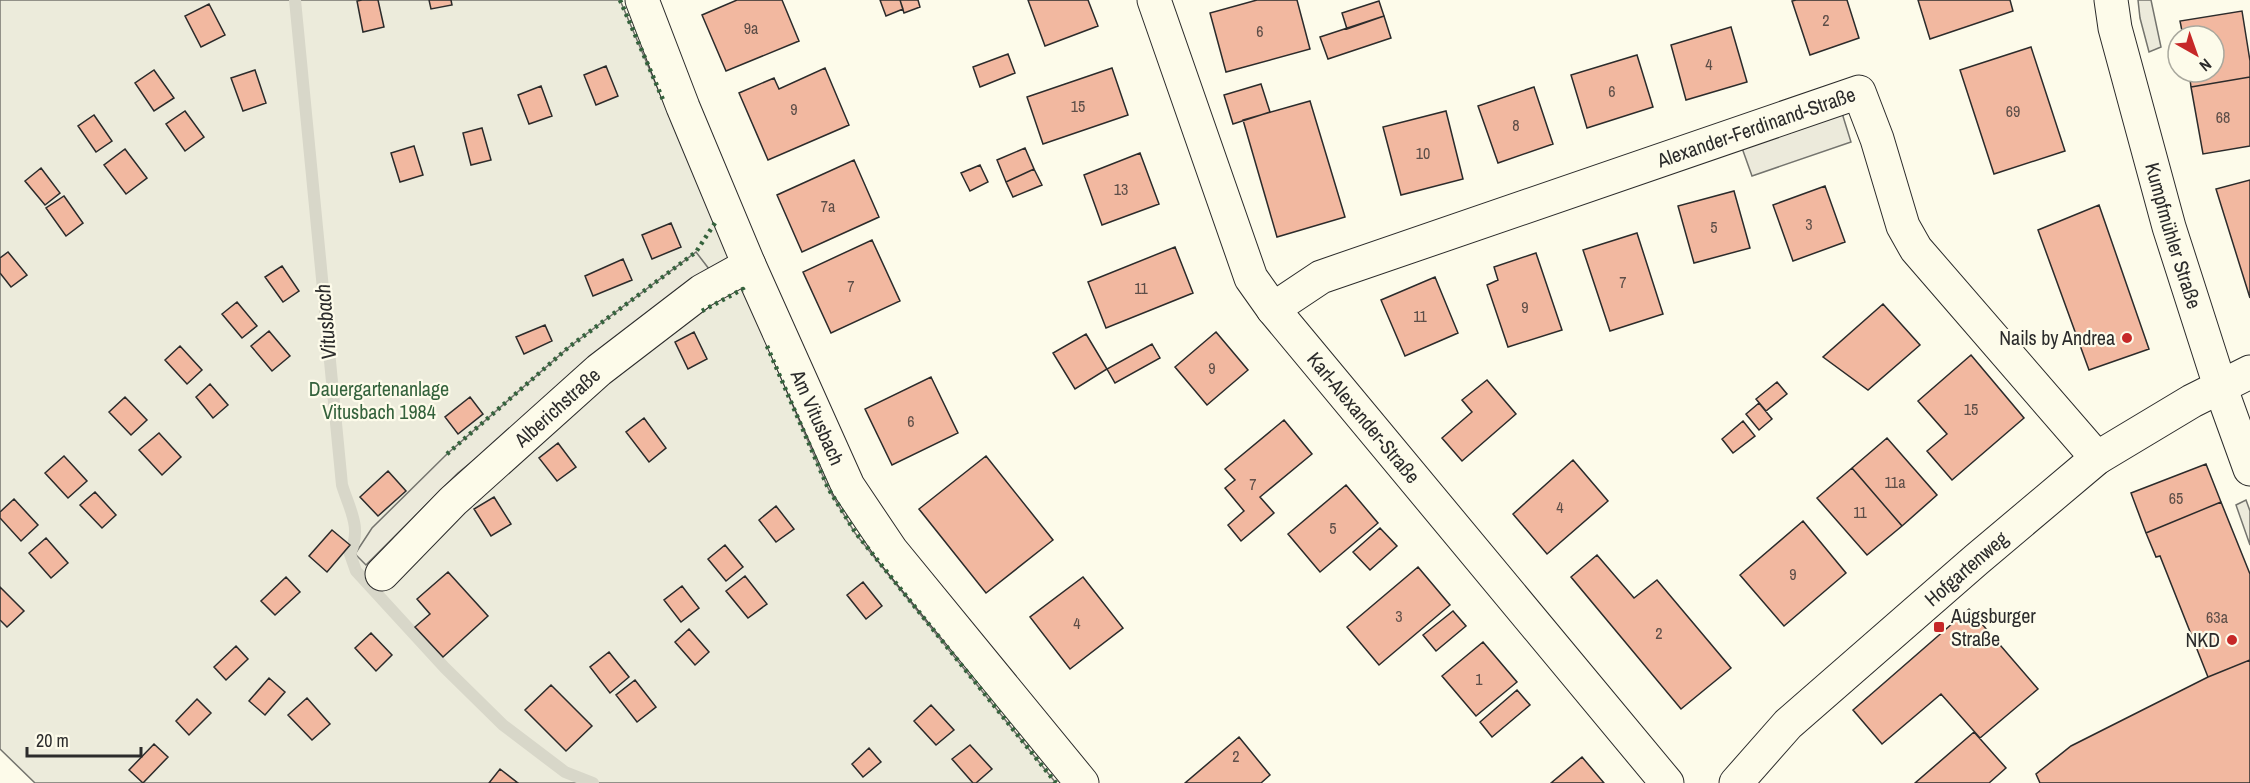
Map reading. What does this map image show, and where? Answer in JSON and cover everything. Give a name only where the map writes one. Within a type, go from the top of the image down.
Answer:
[{"type":"street","name":"Am Vitusbach","points":[[642,0],[683,107],[749,265],[848,486],[891,550],[1082,783]]},
{"type":"street","name":"Karl-Alexander-Straße","points":[[1154,0],[1251,278],[1273,309],[1667,783]]},
{"type":"street","name":"Kumpfmühler Straße","points":[[2111,0],[2115,28],[2160,198],[2220,386],[2250,469]]},
{"type":"street","name":"Alexander-Ferdinand-Straße","points":[[1273,309],[1321,277],[1859,92],[1877,139],[1903,226],[1916,249],[2097,458]]},
{"type":"street","name":"Alberichstraße","points":[[382,574],[453,501],[599,370],[702,291],[749,265]]},
{"type":"street","name":"Hofgartenweg","points":[[1736,783],[1788,724],[2097,458],[2220,386],[2250,372]]},
{"type":"green space","name":"Dauergartenanlage Vitusbach 1984","points":[[0,0],[620,0],[828,488],[855,533],[1056,783],[35,783],[0,749]]},
{"type":"shaded area","points":[[2138,0],[2151,0],[2161,47],[2149,52],[2140,18]]},
{"type":"shaded area","points":[[1842,113],[1851,142],[1752,176],[1742,148]]},
{"type":"shaded area","points":[[696,252],[709,269],[458,473],[366,565],[355,554],[372,528],[447,454],[569,347]]},
{"type":"shaded area","points":[[2246,500],[2250,511],[2250,545],[2236,505]]},
{"type":"building","points":[[378,0],[384,27],[363,32],[357,1]]},
{"type":"building","points":[[429,0],[451,0],[452,5],[431,9]]},
{"type":"building","points":[[737,0],[782,0],[799,41],[726,71],[702,15]]},
{"type":"building","points":[[880,0],[900,0],[903,9],[886,16]]},
{"type":"building","points":[[900,0],[918,0],[920,7],[904,13]]},
{"type":"building","points":[[1028,0],[1088,0],[1098,26],[1045,46]]},
{"type":"building","points":[[1257,0],[1297,0],[1310,49],[1226,72],[1210,13]]},
{"type":"building","points":[[1847,0],[1859,38],[1810,55],[1792,1]]},
{"type":"building","points":[[1918,0],[2010,0],[2013,11],[1930,39]]},
{"type":"building","points":[[1379,1],[1384,16],[1347,29],[1342,13]]},
{"type":"building","points":[[209,4],[225,35],[201,47],[185,16]]},
{"type":"building","points":[[2242,11],[2250,61],[2250,77],[2226,81],[2226,24],[2181,24],[2180,21]]},
{"type":"building","points":[[1384,16],[1391,38],[1328,59],[1320,37]]},
{"type":"building","points":[[1731,27],[1747,82],[1686,100],[1671,45]]},
{"type":"building","points":[[2031,47],[2065,151],[1994,174],[1960,70]]},
{"type":"building","points":[[1008,54],[1015,73],[980,87],[973,67]]},
{"type":"building","points":[[1637,55],[1653,107],[1587,128],[1571,75]]},
{"type":"building","points":[[606,66],[618,96],[596,105],[584,75]]},
{"type":"building","points":[[825,68],[849,125],[768,160],[739,93],[774,78],[779,89]]},
{"type":"building","points":[[1112,68],[1128,115],[1043,144],[1027,97]]},
{"type":"building","points":[[154,70],[174,98],[154,111],[135,83]]},
{"type":"building","points":[[255,70],[266,103],[243,111],[231,78]]},
{"type":"building","points":[[2250,77],[2250,146],[2203,154],[2191,87],[2226,84],[2226,81]]},
{"type":"building","points":[[1261,84],[1270,112],[1233,124],[1224,95]]},
{"type":"building","points":[[2191,84],[2209,84],[2191,87]]},
{"type":"building","points":[[541,86],[552,116],[529,124],[518,95]]},
{"type":"building","points":[[1534,87],[1553,144],[1498,163],[1478,106]]},
{"type":"building","points":[[1310,101],[1345,217],[1277,237],[1243,120]]},
{"type":"building","points":[[185,111],[204,137],[185,151],[166,124]]},
{"type":"building","points":[[1446,111],[1463,179],[1401,195],[1383,127]]},
{"type":"building","points":[[94,115],[112,141],[96,152],[78,126]]},
{"type":"building","points":[[482,128],[491,160],[471,165],[463,133]]},
{"type":"building","points":[[414,146],[423,175],[400,182],[391,153]]},
{"type":"building","points":[[1025,148],[1034,169],[1006,182],[997,160]]},
{"type":"building","points":[[125,149],[147,178],[126,194],[104,165]]},
{"type":"building","points":[[1140,153],[1159,204],[1102,225],[1084,175]]},
{"type":"building","points":[[854,160],[879,217],[802,252],[777,195]]},
{"type":"building","points":[[980,165],[988,182],[970,191],[961,173]]},
{"type":"building","points":[[41,168],[60,193],[45,205],[25,181]]},
{"type":"building","points":[[1034,169],[1042,185],[1013,197],[1006,182]]},
{"type":"building","points":[[2250,180],[2250,298],[2216,189]]},
{"type":"building","points":[[1825,186],[1845,242],[1793,261],[1773,205]]},
{"type":"building","points":[[1734,191],[1750,248],[1694,263],[1678,206]]},
{"type":"building","points":[[64,196],[83,223],[66,236],[46,208]]},
{"type":"building","points":[[2099,205],[2149,349],[2089,370],[2038,230]]},
{"type":"building","points":[[671,223],[681,247],[652,259],[642,235]]},
{"type":"building","points":[[1637,233],[1663,314],[1610,331],[1583,250]]},
{"type":"building","points":[[872,240],[900,301],[831,333],[803,272]]},
{"type":"building","points":[[1175,247],[1193,293],[1106,328],[1088,282]]},
{"type":"building","points":[[8,252],[27,275],[11,287],[0,273],[0,258]]},
{"type":"building","points":[[1536,253],[1562,330],[1508,347],[1487,285],[1498,280],[1494,267]]},
{"type":"building","points":[[623,259],[632,280],[593,296],[585,276]]},
{"type":"building","points":[[282,266],[299,291],[283,302],[265,277]]},
{"type":"building","points":[[1435,277],[1458,333],[1405,356],[1381,300]]},
{"type":"building","points":[[237,302],[257,326],[242,338],[222,314]]},
{"type":"building","points":[[1883,304],[1920,345],[1868,390],[1823,357]]},
{"type":"building","points":[[545,325],[552,341],[524,354],[516,337]]},
{"type":"building","points":[[269,331],[290,356],[272,371],[251,346]]},
{"type":"building","points":[[694,332],[707,359],[688,369],[675,342]]},
{"type":"building","points":[[1216,332],[1248,370],[1207,405],[1175,367]]},
{"type":"building","points":[[1086,334],[1107,369],[1075,389],[1053,353]]},
{"type":"building","points":[[1152,344],[1160,358],[1115,383],[1107,369]]},
{"type":"building","points":[[180,346],[202,370],[187,384],[165,360]]},
{"type":"building","points":[[1971,355],[2024,418],[1952,480],[1927,451],[1947,434],[1918,401]]},
{"type":"building","points":[[931,377],[958,433],[892,465],[865,409]]},
{"type":"building","points":[[1487,380],[1516,414],[1462,461],[1442,438],[1472,412],[1462,400]]},
{"type":"building","points":[[1777,382],[1787,394],[1766,411],[1756,399]]},
{"type":"building","points":[[210,384],[228,405],[213,418],[196,397]]},
{"type":"building","points":[[125,397],[147,420],[131,435],[109,412]]},
{"type":"building","points":[[470,397],[483,414],[458,434],[445,417]]},
{"type":"building","points":[[1759,403],[1772,419],[1759,430],[1746,414]]},
{"type":"building","points":[[644,418],[666,448],[649,462],[626,432]]},
{"type":"building","points":[[1284,420],[1312,454],[1260,497],[1274,513],[1241,541],[1228,525],[1244,511],[1225,488],[1235,480],[1225,469]]},
{"type":"building","points":[[1743,421],[1755,436],[1733,453],[1722,439]]},
{"type":"building","points":[[159,433],[181,457],[162,475],[139,450]]},
{"type":"building","points":[[1887,438],[1937,495],[1902,526],[1852,468]]},
{"type":"building","points":[[558,443],[576,467],[557,481],[539,458]]},
{"type":"building","points":[[64,456],[87,481],[68,498],[45,473]]},
{"type":"building","points":[[986,456],[1053,540],[986,593],[919,509]]},
{"type":"building","points":[[1573,460],[1608,501],[1547,554],[1513,514]]},
{"type":"building","points":[[2206,464],[2221,502],[2146,533],[2131,493]]},
{"type":"building","points":[[1852,468],[1902,526],[1867,555],[1817,498]]},
{"type":"building","points":[[388,471],[406,491],[378,516],[360,497]]},
{"type":"building","points":[[1346,485],[1378,523],[1320,572],[1288,534]]},
{"type":"building","points":[[95,492],[116,515],[102,528],[80,505]]},
{"type":"building","points":[[494,497],[511,524],[491,536],[474,509]]},
{"type":"building","points":[[14,499],[38,525],[21,541],[0,518],[0,512]]},
{"type":"building","points":[[2221,502],[2250,574],[2250,660],[2208,677],[2160,556],[2156,557],[2146,533]]},
{"type":"building","points":[[776,506],[794,529],[776,542],[759,520]]},
{"type":"building","points":[[1803,521],[1846,573],[1784,626],[1740,575]]},
{"type":"building","points":[[1380,528],[1397,546],[1370,570],[1353,552]]},
{"type":"building","points":[[332,530],[350,545],[327,572],[309,556]]},
{"type":"building","points":[[46,538],[68,563],[51,578],[29,553]]},
{"type":"building","points":[[725,545],[743,567],[726,581],[708,559]]},
{"type":"building","points":[[1597,555],[1634,598],[1657,580],[1731,668],[1681,709],[1571,577]]},
{"type":"building","points":[[1418,567],[1450,605],[1379,665],[1347,627]]},
{"type":"building","points":[[448,572],[488,616],[443,657],[415,627],[430,614],[417,599]]},
{"type":"building","points":[[745,576],[767,604],[748,618],[726,591]]},
{"type":"building","points":[[286,577],[300,592],[275,615],[261,601]]},
{"type":"building","points":[[1083,577],[1123,628],[1070,669],[1030,617]]},
{"type":"building","points":[[863,582],[882,606],[866,619],[847,595]]},
{"type":"building","points":[[682,586],[699,608],[681,622],[664,600]]},
{"type":"building","points":[[0,587],[24,611],[7,627],[0,620]]},
{"type":"building","points":[[1969,609],[2038,689],[1980,738],[1941,694],[1882,744],[1853,710]]},
{"type":"building","points":[[1453,611],[1466,626],[1436,651],[1423,635]]},
{"type":"building","points":[[689,629],[709,652],[695,665],[675,642]]},
{"type":"building","points":[[371,633],[392,655],[376,671],[355,648]]},
{"type":"building","points":[[1483,642],[1517,682],[1476,716],[1442,676]]},
{"type":"building","points":[[236,646],[248,659],[226,680],[214,667]]},
{"type":"building","points":[[609,652],[629,677],[610,693],[590,667]]},
{"type":"building","points":[[2250,660],[2250,783],[2040,783],[2036,774],[2071,746],[2208,677]]},
{"type":"building","points":[[269,678],[285,692],[265,715],[249,701]]},
{"type":"building","points":[[635,680],[656,707],[637,722],[616,695]]},
{"type":"building","points":[[551,685],[592,726],[566,751],[525,710]]},
{"type":"building","points":[[1517,690],[1530,705],[1492,737],[1480,722]]},
{"type":"building","points":[[307,698],[330,724],[312,740],[288,715]]},
{"type":"building","points":[[197,699],[211,713],[189,735],[176,721]]},
{"type":"building","points":[[931,705],[954,730],[936,745],[914,721]]},
{"type":"building","points":[[1974,732],[2006,768],[1989,783],[1915,783]]},
{"type":"building","points":[[1239,737],[1270,775],[1261,783],[1185,783]]},
{"type":"building","points":[[154,744],[168,757],[143,783],[129,770]]},
{"type":"building","points":[[970,745],[992,769],[976,783],[973,783],[952,759]]},
{"type":"building","points":[[869,748],[881,762],[863,777],[852,764]]},
{"type":"building","points":[[1582,757],[1604,783],[1551,783]]},
{"type":"building","points":[[500,769],[518,783],[489,783]]},
{"type":"waterway","name":"Vitusbach","points":[[295,0],[342,485],[354,519],[355,535],[350,554],[356,571],[445,668],[503,725],[565,772],[593,783]]},
{"type":"hedge","points":[[620,0],[664,102]]},
{"type":"hedge","points":[[447,454],[569,347],[696,252],[715,223]]},
{"type":"hedge","points":[[702,311],[743,289],[744,291]]},
{"type":"hedge","points":[[767,346],[828,488],[855,532],[1056,783]]},
{"type":"place","name":"Nails by Andrea","points":[[2127,338]]},
{"type":"place","name":"Augsburger Straße","points":[[1939,627]]},
{"type":"place","name":"NKD","points":[[2232,640]]}]
